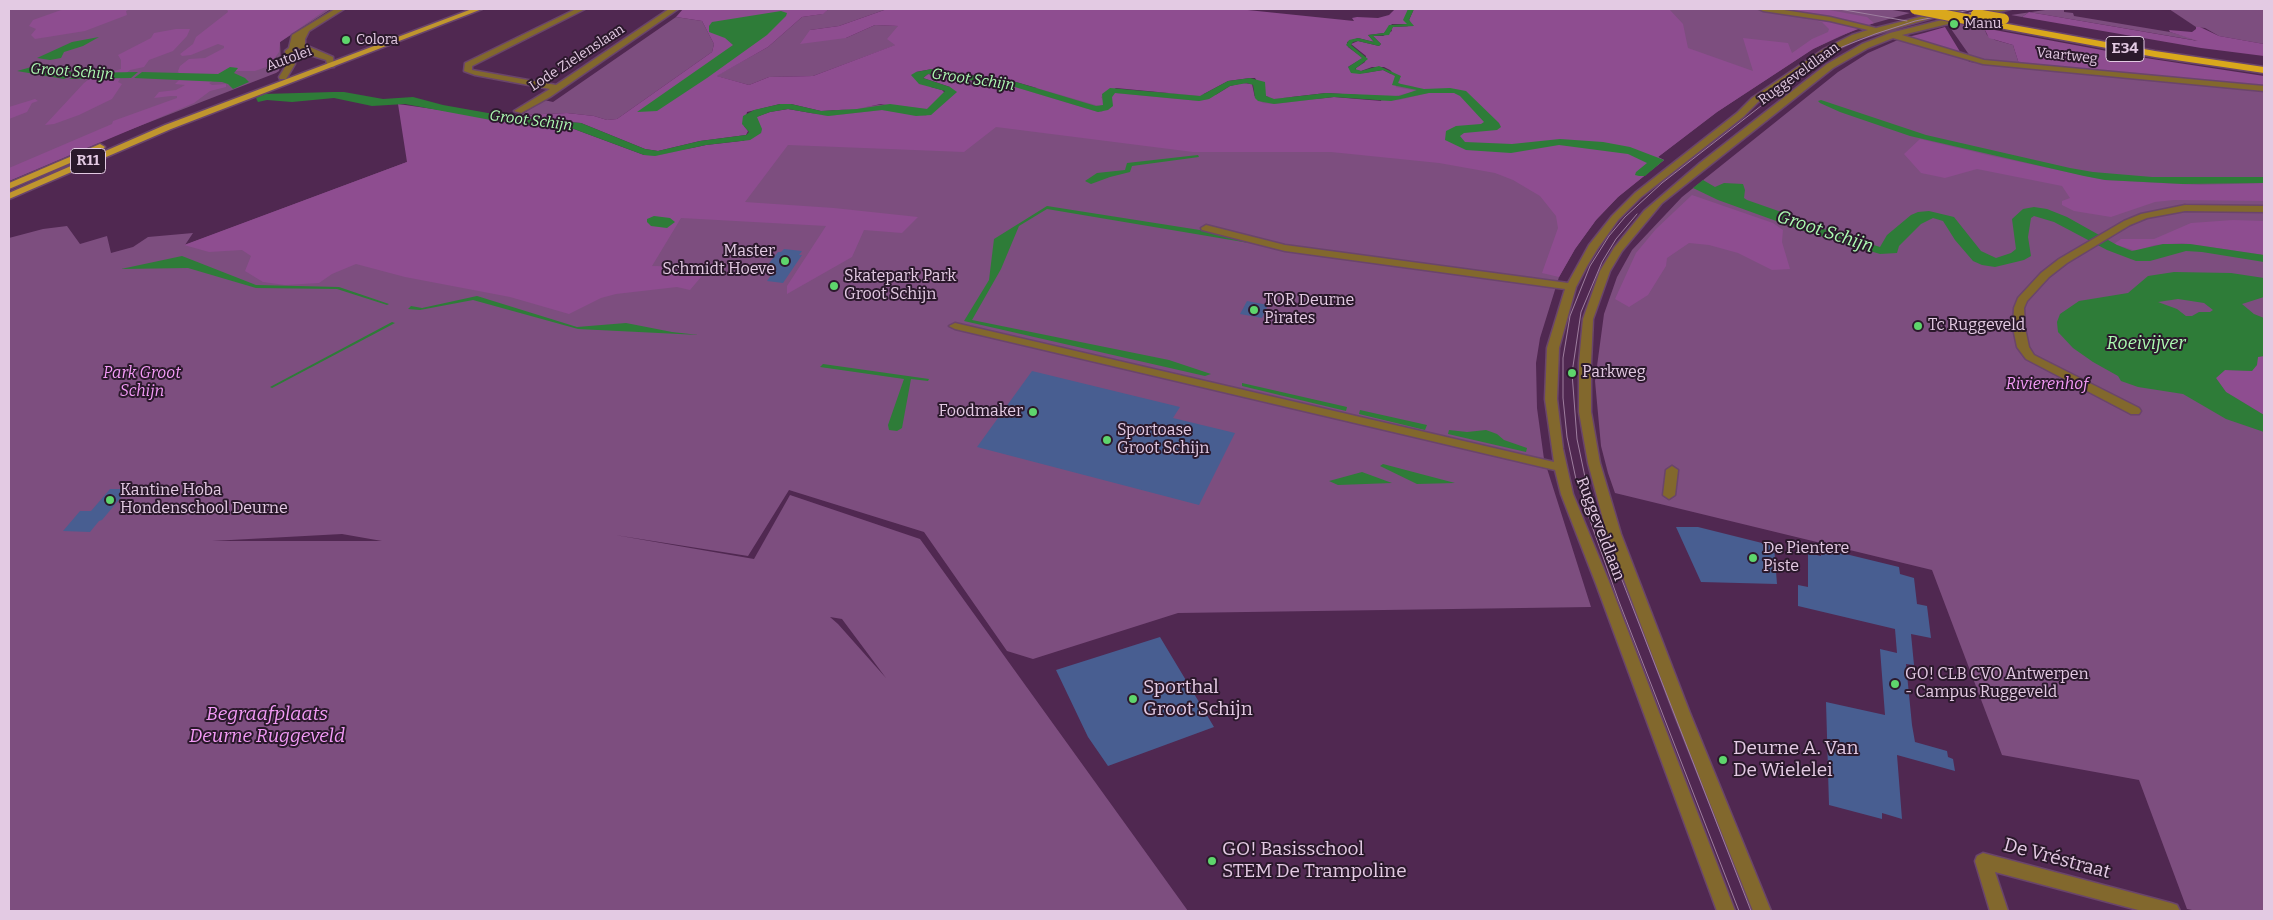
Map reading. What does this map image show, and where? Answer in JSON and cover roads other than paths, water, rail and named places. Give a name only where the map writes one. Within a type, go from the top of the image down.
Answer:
[{"type":"highway","name":"E34","points":[[1913,9],[2138,51],[2264,70]]},
{"type":"highway","name":"E34","points":[[1951,9],[2133,42],[2264,62]]},
{"type":"main road","name":"Autolei","points":[[9,196],[168,127],[464,9]]},
{"type":"main road","name":"Autolei","points":[[330,62],[478,9]]},
{"type":"main road","name":"Autolei","points":[[19,182],[124,136],[318,64]]},
{"type":"main road","name":"R11","points":[[9,186],[19,182]]},
{"type":"street","points":[[283,77],[291,64],[289,51],[293,49],[295,37],[340,9]]},
{"type":"street","points":[[557,88],[475,73],[468,70],[468,65],[581,9]]},
{"type":"street","name":"Lode Zielenslaan","points":[[518,111],[557,88],[674,9]]},
{"type":"street","points":[[1763,9],[1830,19],[1876,30]]},
{"type":"street","name":"Ruggeveldlaan","points":[[1726,911],[1564,483],[1554,432],[1550,379],[1553,348],[1571,287],[1594,247],[1615,218],[1638,195],[1734,120],[1755,100],[1805,64],[1840,44],[1876,30],[1960,9]]},
{"type":"street","name":"Ruggeveldlaan","points":[[1762,911],[1682,713],[1614,534],[1594,463],[1585,406],[1588,319],[1610,264],[1634,229],[1659,201],[1830,66],[1865,46],[1896,36],[1938,23],[2007,9]]},
{"type":"street","points":[[311,26],[301,39],[301,46],[330,62]]},
{"type":"street","name":"Vaartweg","points":[[1896,36],[1983,62],[2264,89]]},
{"type":"street","points":[[293,49],[298,54],[318,64],[330,62]]},
{"type":"street","name":"Ruggeveldlaan","points":[[1734,120],[1754,126]]},
{"type":"street","points":[[9,190],[19,182]]},
{"type":"street","points":[[2135,411],[2037,362],[2026,353],[2021,339],[2018,315],[2022,300],[2045,275],[2063,261],[2126,223],[2167,210],[2204,207],[2264,209]]},
{"type":"street","points":[[1206,228],[1285,248],[1571,287]]},
{"type":"street","points":[[956,326],[1553,466]]},
{"type":"street","points":[[1669,494],[1672,470]]},
{"type":"street","name":"De Vréstraat","points":[[1999,911],[1983,861],[2171,911]]},
{"type":"water","name":"Groot Schijn","points":[[1408,9],[1414,9],[1409,20],[1414,26],[1393,27],[1389,35],[1373,36],[1381,44],[1379,46],[1358,41],[1353,42],[1351,45],[1368,59],[1355,69],[1361,71],[1379,66],[1401,76],[1398,83],[1401,84],[1424,89],[1450,88],[1466,91],[1501,127],[1497,130],[1464,133],[1460,136],[1465,142],[1512,144],[1560,139],[1603,142],[1630,147],[1664,160],[1645,176],[1639,176],[1635,175],[1636,172],[1647,163],[1628,154],[1559,145],[1511,153],[1466,150],[1445,140],[1446,131],[1456,126],[1481,124],[1484,122],[1460,96],[1454,93],[1429,93],[1391,101],[1334,97],[1274,104],[1258,101],[1255,98],[1253,85],[1247,83],[1230,86],[1209,99],[1199,101],[1115,93],[1112,97],[1113,106],[1108,110],[1098,112],[1015,87],[928,74],[923,78],[950,87],[957,92],[931,115],[916,116],[882,110],[828,116],[788,109],[770,112],[757,117],[762,129],[761,133],[750,140],[706,145],[655,156],[644,155],[574,129],[496,121],[405,104],[372,106],[334,98],[292,102],[267,100],[258,102],[256,98],[264,94],[333,92],[344,92],[383,99],[413,97],[443,105],[516,118],[581,123],[645,149],[658,151],[700,141],[746,135],[749,132],[742,124],[743,116],[754,110],[780,104],[791,104],[821,111],[857,109],[890,104],[927,109],[945,91],[919,84],[911,75],[916,72],[932,69],[1016,82],[1096,106],[1103,105],[1102,94],[1110,88],[1200,96],[1228,81],[1250,78],[1265,82],[1266,96],[1274,99],[1326,93],[1399,96],[1417,90],[1392,85],[1395,76],[1383,70],[1360,74],[1351,73],[1348,67],[1362,58],[1346,45],[1349,40],[1358,38],[1374,42],[1368,35],[1384,33],[1389,25],[1407,24],[1403,20]]},
{"type":"water","points":[[781,11],[787,13],[786,16],[767,35],[707,78],[657,111],[637,112],[733,45],[725,38],[709,32],[709,26],[712,22]]},
{"type":"water","points":[[99,37],[83,46],[64,52],[61,58],[50,60],[37,58],[72,42]]},
{"type":"water","points":[[35,66],[56,71],[78,72],[64,79],[17,71]]},
{"type":"water","name":"Groot Schijn","points":[[230,67],[238,68],[234,73],[249,82],[233,89],[228,84],[222,82],[134,78],[142,72],[218,74]]},
{"type":"water","points":[[138,72],[131,78],[69,79],[80,73]]},
{"type":"water","points":[[1821,100],[1926,135],[2070,168],[2152,177],[2264,177],[2264,183],[2183,184],[2105,180],[1910,136],[1840,112],[1818,101]]},
{"type":"water","points":[[1198,155],[1199,157],[1132,166],[1130,172],[1091,184],[1085,181],[1097,173],[1125,170],[1127,163]]},
{"type":"water","name":"Groot Schijn","points":[[1703,180],[1715,187],[1724,183],[1743,184],[1745,190],[1744,198],[1747,200],[1787,214],[1789,218],[1880,247],[1887,235],[1911,215],[1929,211],[1954,217],[1981,251],[1996,258],[2011,253],[2016,249],[2012,219],[2023,209],[2034,207],[2047,209],[2067,217],[2117,245],[2132,251],[2163,244],[2190,244],[2264,255],[2264,262],[2186,251],[2150,261],[2136,261],[2107,250],[2054,222],[2034,216],[2031,218],[2028,237],[2031,256],[2024,260],[1995,267],[1973,261],[1955,240],[1943,221],[1933,218],[1921,224],[1899,246],[1897,253],[1880,254],[1804,231],[1718,200],[1693,188]]},
{"type":"water","points":[[1047,206],[1206,231],[1249,243],[1047,209],[1019,226],[1001,269],[972,320],[1169,360],[1211,374],[1205,376],[964,321],[989,280],[994,239]]},
{"type":"water","points":[[654,216],[670,218],[675,222],[667,228],[651,226],[647,219]]},
{"type":"water","points":[[182,256],[256,285],[339,287],[389,304],[387,305],[337,289],[256,288],[188,268],[121,269]]},
{"type":"water","name":"Roeivijver","points":[[2174,272],[2231,273],[2264,278],[2264,297],[2242,304],[2254,314],[2264,318],[2264,356],[2258,357],[2257,365],[2252,371],[2225,370],[2216,378],[2226,392],[2264,415],[2264,432],[2226,419],[2183,394],[2138,387],[2121,381],[2118,376],[2073,348],[2058,332],[2057,322],[2060,314],[2079,301],[2128,293],[2148,276]],"holes":[[[2178,299],[2204,303],[2213,310],[2186,316],[2177,309],[2158,302]]]},
{"type":"water","points":[[477,296],[577,327],[626,323],[699,335],[578,329],[473,300],[420,310],[408,309],[411,306],[422,308]]},
{"type":"water","points":[[392,322],[395,323],[272,388],[270,387]]},
{"type":"water","points":[[823,364],[929,379],[928,381],[911,379],[902,428],[897,431],[889,430],[888,425],[904,379],[820,367]]},
{"type":"water","points":[[1242,383],[1347,407],[1346,411],[1242,386]]},
{"type":"water","points":[[1360,410],[1427,425],[1425,430],[1359,414]]},
{"type":"water","points":[[1449,430],[1467,432],[1486,430],[1497,434],[1504,440],[1527,448],[1526,452],[1448,434]]},
{"type":"water","points":[[1383,464],[1455,483],[1417,484],[1380,466]]},
{"type":"water","points":[[1362,472],[1392,483],[1338,485],[1329,481]]},
{"type":"tram line","points":[[1839,9],[1907,21]]},
{"type":"tram line","points":[[1739,911],[1618,599],[1577,484],[1567,437],[1563,398],[1563,358],[1570,316],[1590,266],[1609,236],[1625,217],[1662,183],[1811,67],[1842,47],[1875,34],[1915,21],[1975,9]]},
{"type":"tram line","points":[[1969,13],[1994,9]]},
{"type":"tram line","points":[[1637,214],[1616,239],[1602,262],[1581,312],[1572,373],[1577,439],[1585,477],[1599,521],[1751,911]]},
{"type":"place","name":"Manu","points":[[1954,24]]},
{"type":"place","name":"Colora","points":[[346,40]]},
{"type":"place","name":"Master Schmidt Hoeve","points":[[785,261]]},
{"type":"place","name":"Skatepark Park Groot Schijn","points":[[834,286]]},
{"type":"place","name":"TOR Deurne Pirates","points":[[1254,310]]},
{"type":"place","name":"Tc Ruggeveld","points":[[1918,326]]},
{"type":"place","name":"Parkweg","points":[[1572,373]]},
{"type":"place","name":"Foodmaker","points":[[1033,412]]},
{"type":"place","name":"Sportoase Groot Schijn","points":[[1107,440]]},
{"type":"place","name":"Kantine Hoba Hondenschool Deurne","points":[[110,500]]},
{"type":"place","name":"De Pientere Piste","points":[[1753,558]]},
{"type":"place","name":"GO! CLB CVO Antwerpen - Campus Ruggeveld","points":[[1895,684]]},
{"type":"place","name":"Sporthal Groot Schijn","points":[[1133,699]]},
{"type":"place","name":"Deurne A. Van De Wielelei","points":[[1723,760]]},
{"type":"place","name":"GO! Basisschool STEM De Trampoline","points":[[1212,861]]},
{"type":"park label","name":"Park Groot Schijn","points":[[142,383]]},
{"type":"park label","name":"Rivierenhof","points":[[2047,385]]},
{"type":"park label","name":"Begraafplaats Deurne Ruggeveld","points":[[267,726]]}]
